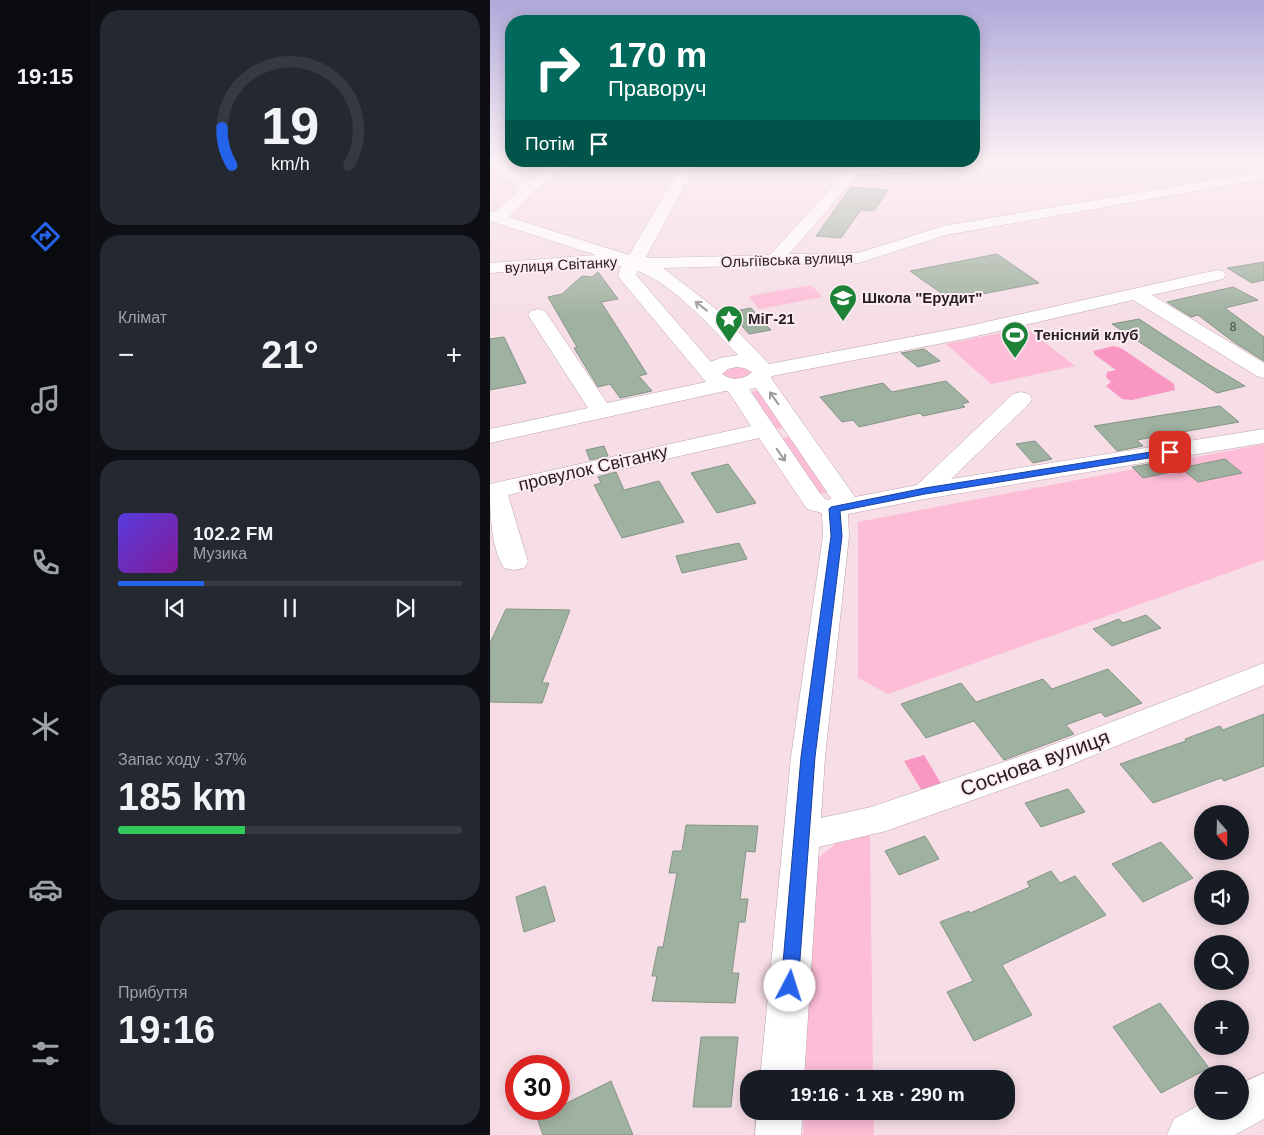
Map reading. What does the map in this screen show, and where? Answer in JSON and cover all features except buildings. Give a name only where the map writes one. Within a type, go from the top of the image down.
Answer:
[{"type":"street","points":[[662,213],[640,253],[631,262],[627,276],[740,375],[844,499],[835,509],[836,536],[808,757],[783,1070]]},
{"type":"street","points":[[774,261],[817,213]]},
{"type":"street","name":"Ольгіївська вулиця","points":[[631,262],[774,261],[859,258],[943,231],[1047,213]]},
{"type":"street","points":[[494,217],[607,253],[657,272],[709,313],[740,375],[764,430],[816,504],[835,509],[925,491],[1264,436]]},
{"type":"street","name":"вулиця Світанку","points":[[490,268],[602,260],[631,262]]},
{"type":"street","points":[[490,436],[602,412],[740,375],[964,333],[1217,275]]},
{"type":"street","points":[[1136,294],[1264,372]]},
{"type":"street","points":[[538,315],[602,412]]},
{"type":"street","points":[[925,491],[1020,399]]},
{"type":"street","name":"провулок Світанку","points":[[514,562],[494,491],[764,430]]},
{"type":"street","name":"Соснова вулиця","points":[[801,837],[873,821],[1051,759],[1264,673]]},
{"type":"street","points":[[1249,1103],[1264,1095]]},
{"type":"street","points":[[778,1135],[779,1120]]},
{"type":"street","points":[[1190,1135],[1218,1120]]},
{"type":"shaded area","points":[[811,285],[823,297],[759,309],[748,296]]},
{"type":"shaded area","name":"Тенісний клуб","points":[[1026,328],[1075,366],[991,384],[946,344]]},
{"type":"shaded area","points":[[1113,346],[1121,348],[1174,384],[1175,390],[1132,400],[1122,399],[1106,386],[1111,382],[1106,377],[1107,372],[1116,370],[1095,355],[1093,351]]},
{"type":"shaded area","points":[[739,366],[754,372],[749,377],[731,379],[723,376],[724,370]]},
{"type":"shaded area","points":[[756,390],[760,391],[785,428],[775,429],[749,393]]},
{"type":"shaded area","points":[[792,438],[830,492],[813,495],[780,439]]},
{"type":"shaded area","points":[[1264,444],[1264,560],[888,694],[858,678],[858,522]]},
{"type":"shaded area","points":[[924,755],[942,785],[922,791],[904,761]]},
{"type":"shaded area","points":[[870,832],[873,1070],[805,1070],[815,861],[840,840]]},
{"type":"shaded area","points":[[804,1120],[874,1120],[874,1135],[803,1135]]},
{"type":"place","name":"Школа \"Ерудит\"","points":[[843,322]]},
{"type":"place","name":"МіГ-21","points":[[729,343]]},
{"type":"place","name":"Тенісний клуб","points":[[1015,359]]},
{"type":"route","points":[[790,986],[808,757],[836,536],[835,509],[925,491],[1170,452]]}]
